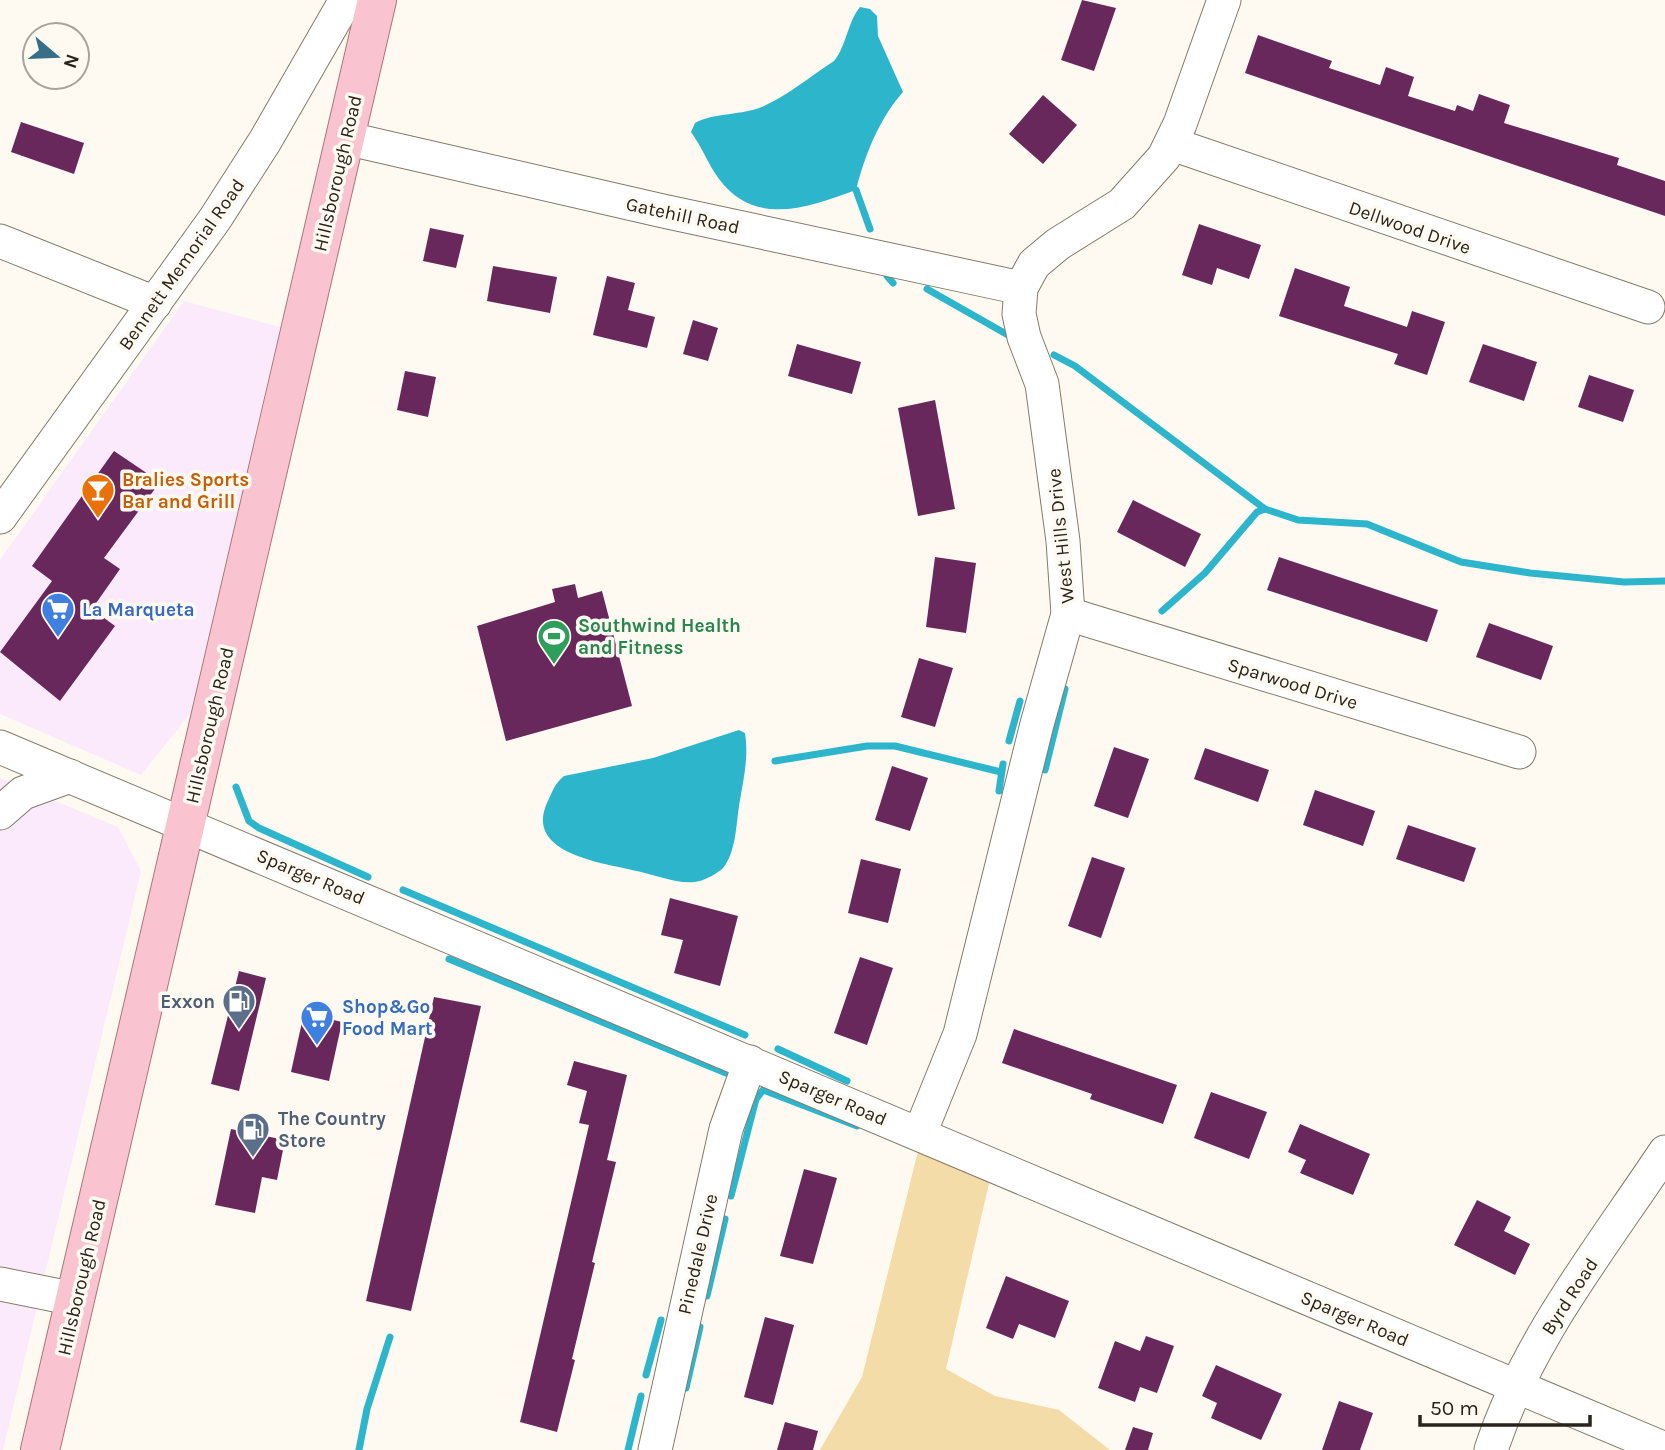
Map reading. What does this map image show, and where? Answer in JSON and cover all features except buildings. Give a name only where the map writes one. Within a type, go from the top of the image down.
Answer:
[{"type":"main road","name":"Hillsborough Road","points":[[40,1450],[377,0]]},
{"type":"street","name":"Bennett Memorial Road","points":[[0,517],[215,219],[265,141],[346,0]]},
{"type":"street","points":[[1021,288],[1034,264],[1058,244],[1122,204],[1172,144],[1224,0]]},
{"type":"street","name":"Gatehill Road","points":[[345,138],[663,211],[1021,288]]},
{"type":"street","name":"Dellwood Drive","points":[[1172,144],[1648,307]]},
{"type":"street","points":[[0,241],[155,303]]},
{"type":"street","name":"West Hills Drive","points":[[920,1133],[960,1034],[1037,724],[1068,614],[1065,555],[1042,384],[1021,326],[1021,288]]},
{"type":"street","name":"Sparwood Drive","points":[[1068,614],[1519,752]]},
{"type":"street","name":"Sparger Road","points":[[0,747],[186,823],[1665,1449]]},
{"type":"street","points":[[0,813],[23,793],[70,776]]},
{"type":"street","name":"Pinedale Drive","points":[[655,1450],[726,1129],[750,1062]]},
{"type":"street","name":"Byrd Road","points":[[1491,1450],[1515,1386],[1530,1356],[1665,1152]]},
{"type":"street","points":[[0,1284],[75,1299]]},
{"type":"shaded area","points":[[184,301],[280,327],[190,714],[141,775],[0,714],[0,560]]},
{"type":"shaded area","points":[[0,778],[118,827],[141,871],[3,1450],[0,1450]]},
{"type":"shaded area","points":[[919,1147],[991,1175],[946,1369],[995,1396],[1059,1410],[1110,1450],[820,1450],[862,1377]]},
{"type":"water","points":[[860,7],[870,9],[877,16],[878,36],[903,92],[874,138],[856,190],[801,207],[765,208],[749,204],[733,194],[715,173],[691,132],[695,123],[773,102],[834,61]]},
{"type":"water","points":[[739,730],[745,733],[746,751],[735,838],[727,862],[712,876],[700,881],[685,882],[606,864],[571,853],[557,845],[547,834],[543,820],[547,803],[564,776],[653,758]]},
{"type":"waterway","points":[[856,190],[870,229]]},
{"type":"waterway","points":[[887,276],[893,283]]},
{"type":"waterway","points":[[927,289],[1008,335]]},
{"type":"waterway","points":[[1054,355],[1075,366],[1265,509],[1298,520],[1367,524],[1461,562],[1530,573],[1624,582],[1665,581]]},
{"type":"waterway","points":[[1162,611],[1205,573],[1257,512],[1265,509]]},
{"type":"waterway","points":[[1045,770],[1065,689]]},
{"type":"waterway","points":[[1009,741],[1020,701]]},
{"type":"waterway","points":[[775,761],[867,746],[895,746],[1001,772]]},
{"type":"waterway","points":[[999,791],[1003,764]]},
{"type":"waterway","points":[[236,787],[249,821],[259,828],[368,877]]},
{"type":"waterway","points":[[403,890],[745,1035]]},
{"type":"waterway","points":[[449,959],[726,1073]]},
{"type":"waterway","points":[[778,1049],[847,1081]]},
{"type":"waterway","points":[[731,1196],[756,1099],[763,1090],[857,1126]]},
{"type":"waterway","points":[[707,1296],[725,1219]]},
{"type":"waterway","points":[[646,1375],[661,1320]]},
{"type":"waterway","points":[[686,1388],[700,1327]]},
{"type":"waterway","points":[[359,1450],[367,1409],[390,1337]]},
{"type":"waterway","points":[[628,1450],[641,1396]]},
{"type":"place","name":"Bralies Sports Bar and Grill","points":[[98,520]]},
{"type":"place","name":"La Marqueta","points":[[58,639]]},
{"type":"place","name":"Southwind Health and Fitness","points":[[554,666]]},
{"type":"place","name":"Exxon","points":[[239,1031]]},
{"type":"place","name":"Shop&Go Food Mart","points":[[317,1047]]},
{"type":"place","name":"The Country Store","points":[[253,1159]]}]
